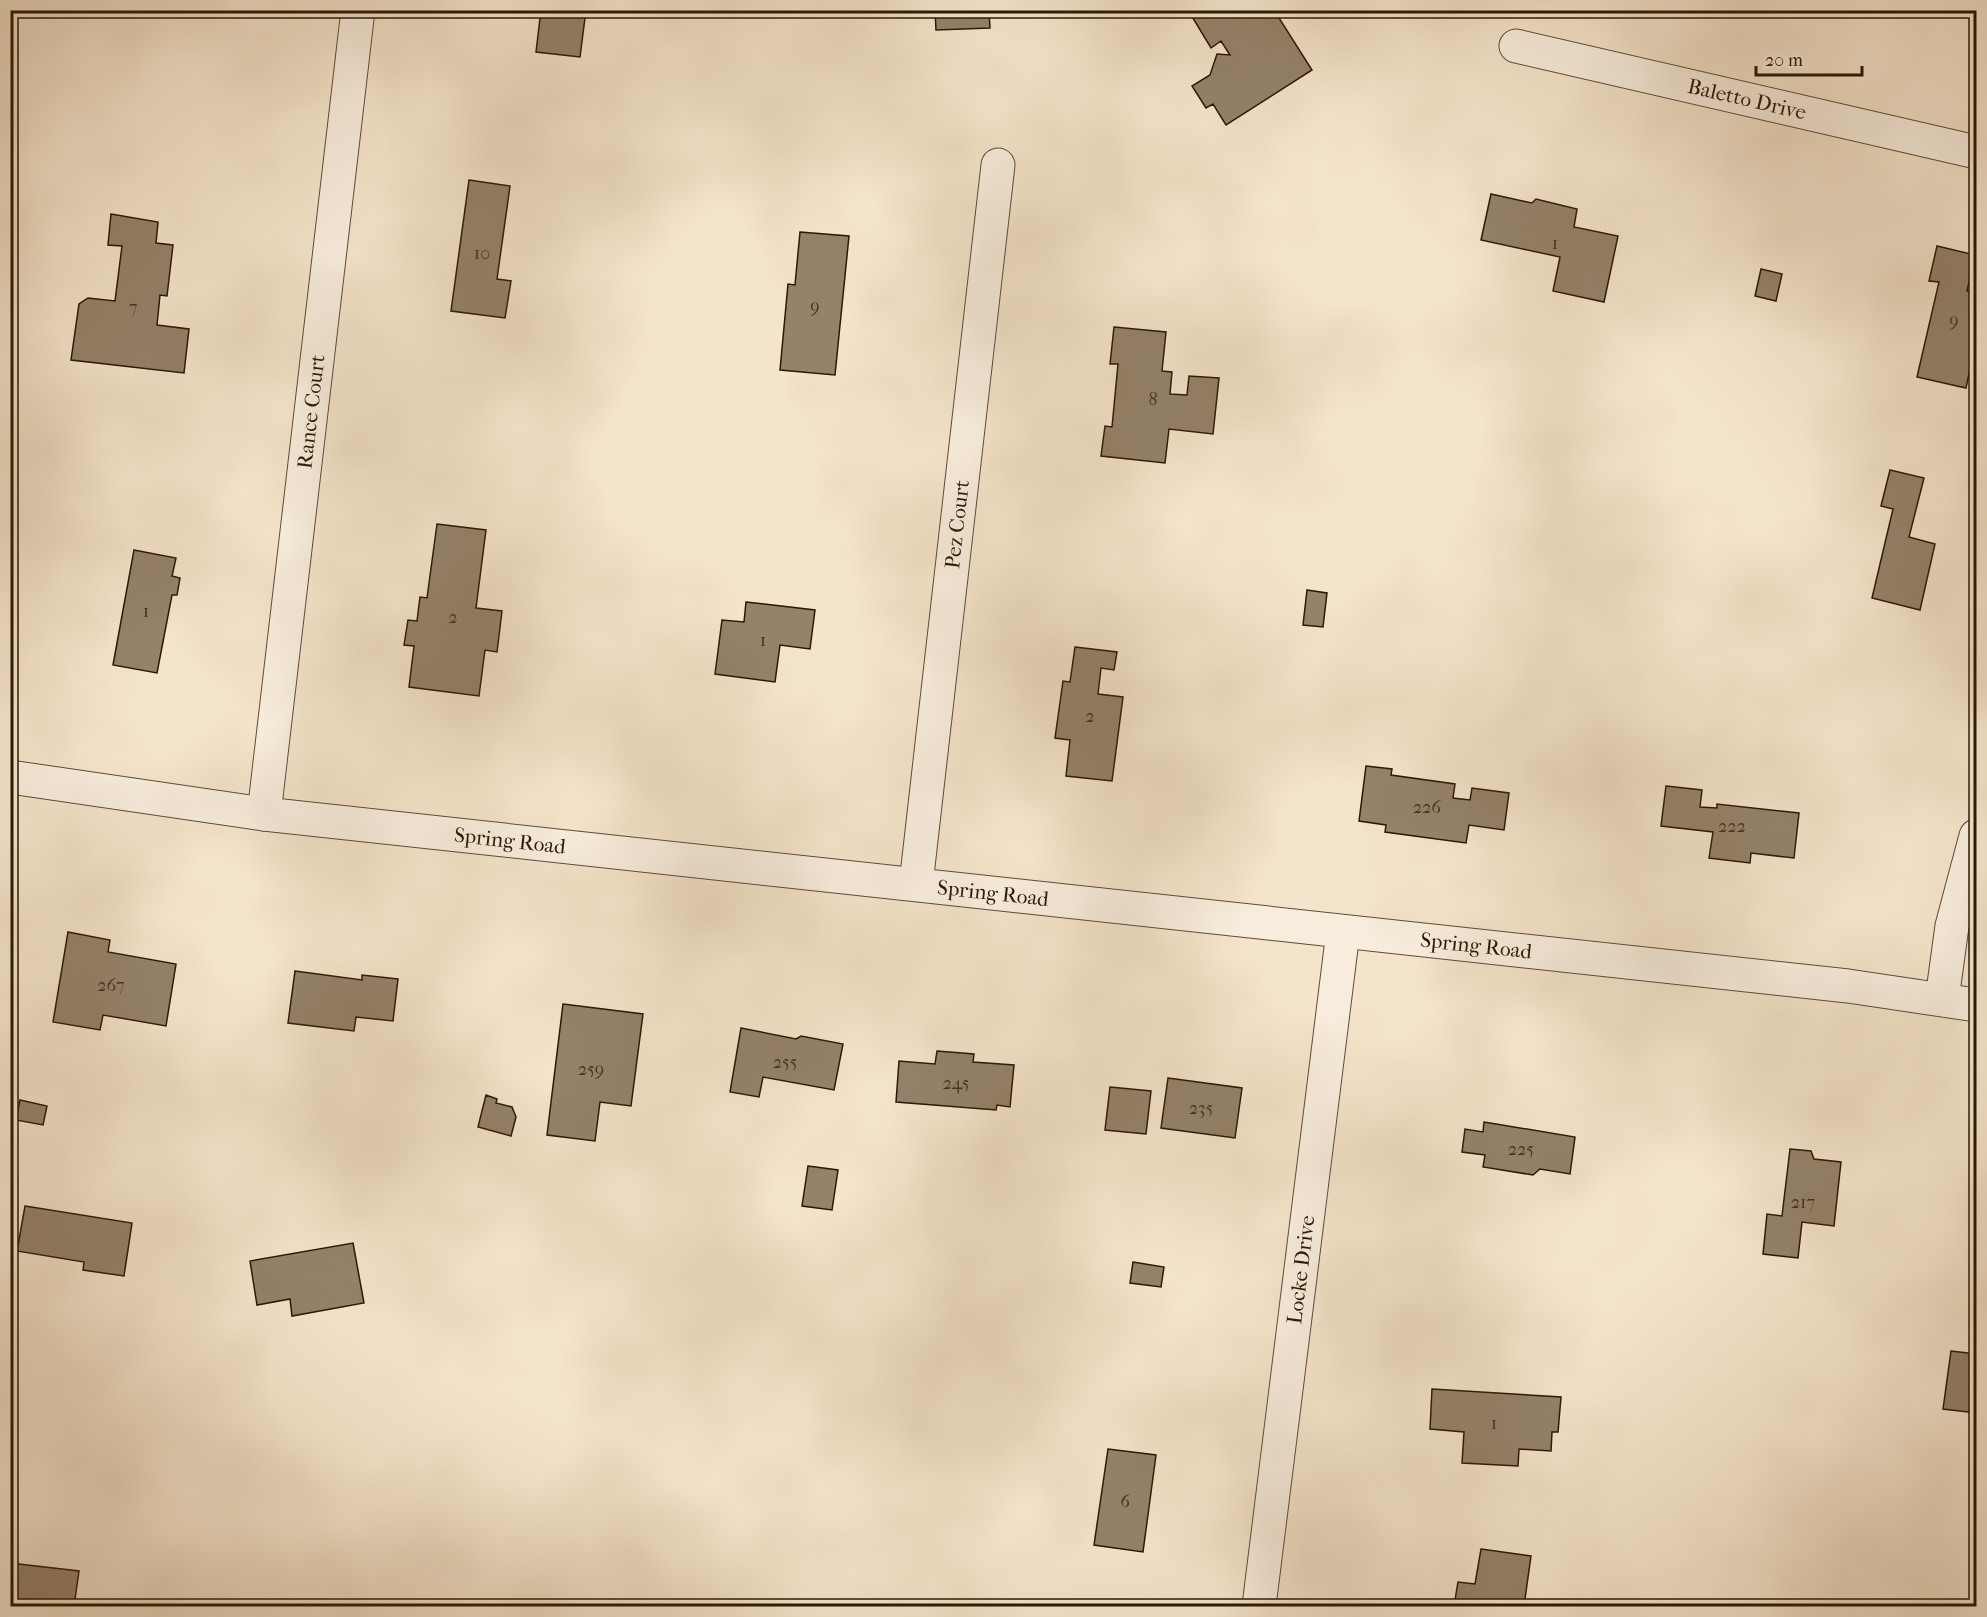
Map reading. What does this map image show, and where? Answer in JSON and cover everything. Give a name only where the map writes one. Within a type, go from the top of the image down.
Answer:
[{"type":"street","name":"Rance Court","points":[[264,814],[358,10]]},
{"type":"street","name":"Baletto Drive","points":[[1516,46],[1977,152]]},
{"type":"street","name":"Pez Court","points":[[916,884],[999,165]]},
{"type":"street","name":"Spring Road","points":[[10,777],[264,814],[1836,985],[1977,1005]]},
{"type":"street","points":[[1942,999],[1952,926],[1977,836]]},
{"type":"street","name":"Locke Drive","points":[[1259,1606],[1343,932]]},
{"type":"building","points":[[541,10],[586,10],[580,57],[536,52]]},
{"type":"building","points":[[935,10],[989,10],[990,28],[936,30]]},
{"type":"building","points":[[1188,10],[1274,10],[1312,70],[1226,125],[1213,104],[1206,108],[1192,86],[1210,75],[1217,54],[1230,55],[1221,41],[1211,48]]},
{"type":"building","points":[[469,180],[510,186],[497,279],[511,281],[505,318],[451,311]]},
{"type":"building","points":[[1491,194],[1532,203],[1536,199],[1577,209],[1574,227],[1618,236],[1604,302],[1553,291],[1560,257],[1481,240]]},
{"type":"building","points":[[111,214],[158,222],[156,243],[173,245],[167,296],[160,295],[157,325],[189,329],[184,373],[71,360],[79,304],[88,298],[115,301],[122,246],[108,245]]},
{"type":"building","points":[[800,232],[849,236],[835,375],[780,370],[788,284],[795,285]]},
{"type":"building","points":[[1937,246],[1975,255],[1967,291],[1976,293],[1976,350],[1974,350],[1966,388],[1917,377],[1939,282],[1929,281]]},
{"type":"building","points":[[1761,269],[1782,274],[1776,301],[1755,296]]},
{"type":"building","points":[[1114,327],[1166,332],[1162,371],[1172,372],[1170,394],[1187,395],[1189,376],[1219,378],[1213,434],[1169,429],[1165,463],[1101,456],[1105,426],[1112,427],[1118,364],[1110,364]]},
{"type":"building","points":[[1890,470],[1924,478],[1909,537],[1935,544],[1920,610],[1872,598],[1893,509],[1881,506]]},
{"type":"building","points":[[437,524],[486,530],[476,608],[502,611],[497,652],[485,650],[479,696],[409,687],[414,646],[404,645],[408,620],[417,621],[420,597],[427,598]]},
{"type":"building","points":[[134,550],[176,558],[172,576],[180,578],[177,595],[172,595],[157,673],[113,665]]},
{"type":"building","points":[[1307,590],[1327,593],[1323,627],[1303,625]]},
{"type":"building","points":[[746,602],[815,610],[810,649],[780,645],[775,682],[715,674],[722,620],[744,622]]},
{"type":"building","points":[[1075,647],[1117,652],[1114,670],[1101,668],[1098,694],[1123,697],[1112,781],[1066,776],[1070,740],[1055,738],[1063,681],[1070,682]]},
{"type":"building","points":[[1366,766],[1392,769],[1391,775],[1455,784],[1453,798],[1470,800],[1472,788],[1509,793],[1504,830],[1469,825],[1466,843],[1385,832],[1386,825],[1359,821]]},
{"type":"building","points":[[1666,786],[1702,790],[1700,807],[1717,808],[1717,804],[1799,813],[1794,858],[1751,853],[1750,863],[1709,858],[1713,832],[1661,826]]},
{"type":"building","points":[[68,932],[110,940],[108,952],[176,964],[166,1026],[103,1015],[100,1030],[53,1022]]},
{"type":"building","points":[[295,971],[362,980],[362,975],[398,979],[393,1021],[356,1017],[354,1031],[288,1023]]},
{"type":"building","points":[[563,1004],[643,1014],[631,1106],[600,1102],[595,1141],[547,1135]]},
{"type":"building","points":[[741,1028],[796,1039],[801,1036],[843,1044],[834,1090],[763,1077],[759,1097],[730,1092]]},
{"type":"building","points":[[937,1051],[974,1054],[973,1062],[1014,1065],[1010,1107],[997,1105],[996,1110],[896,1102],[899,1061],[935,1064]]},
{"type":"building","points":[[1168,1078],[1242,1088],[1235,1138],[1161,1128]]},
{"type":"building","points":[[1110,1087],[1151,1091],[1146,1134],[1105,1130]]},
{"type":"building","points":[[486,1095],[497,1099],[496,1103],[512,1107],[516,1117],[511,1136],[478,1127]]},
{"type":"building","points":[[20,1100],[47,1106],[43,1125],[16,1120]]},
{"type":"building","points":[[1484,1122],[1575,1137],[1570,1174],[1540,1169],[1533,1175],[1483,1167],[1485,1155],[1462,1152],[1465,1129],[1483,1132]]},
{"type":"building","points":[[1790,1149],[1811,1151],[1814,1159],[1841,1162],[1834,1226],[1802,1222],[1798,1258],[1763,1254],[1767,1214],[1782,1216]]},
{"type":"building","points":[[808,1166],[838,1170],[832,1210],[802,1206]]},
{"type":"building","points":[[25,1206],[132,1223],[124,1276],[83,1270],[84,1262],[17,1251]]},
{"type":"building","points":[[353,1243],[364,1303],[292,1316],[290,1299],[257,1305],[250,1261]]},
{"type":"building","points":[[1133,1262],[1164,1267],[1161,1287],[1130,1283]]},
{"type":"building","points":[[1951,1351],[1976,1354],[1976,1413],[1943,1409]]},
{"type":"building","points":[[1432,1389],[1561,1397],[1558,1432],[1552,1432],[1551,1451],[1519,1449],[1518,1466],[1462,1463],[1464,1432],[1430,1429]]},
{"type":"building","points":[[1108,1449],[1156,1455],[1143,1552],[1094,1545]]},
{"type":"building","points":[[1481,1549],[1531,1556],[1524,1606],[1454,1606],[1458,1582],[1475,1584]]},
{"type":"building","points":[[10,1563],[79,1571],[74,1606],[10,1606]]}]
